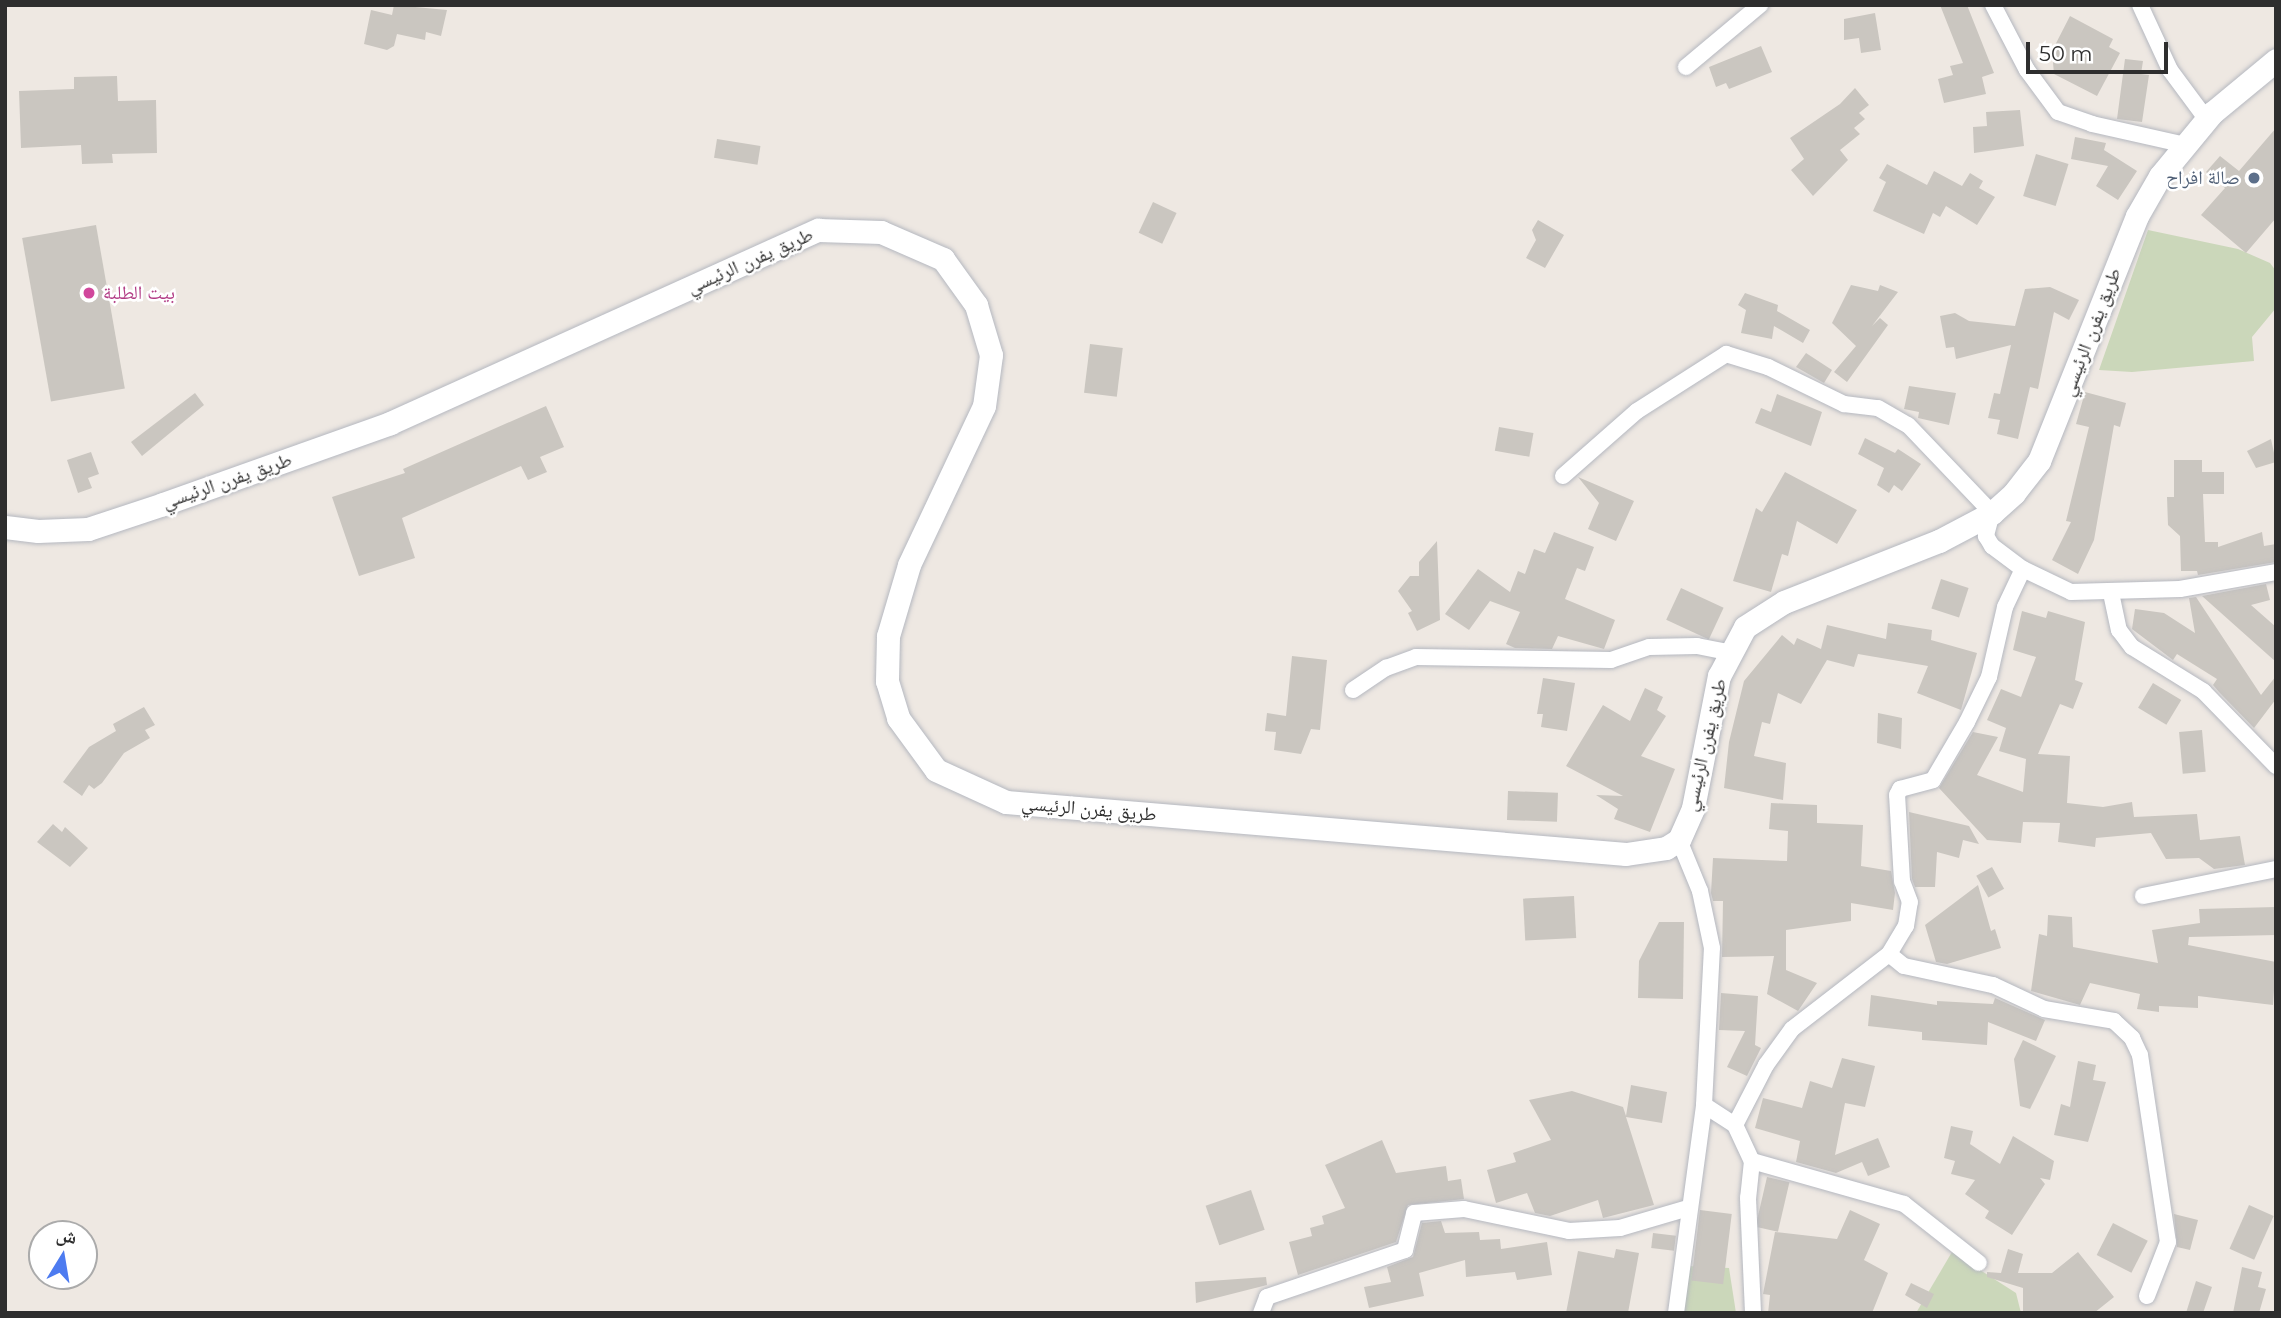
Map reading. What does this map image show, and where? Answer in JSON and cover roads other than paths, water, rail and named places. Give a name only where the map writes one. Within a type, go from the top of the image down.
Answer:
[{"type":"main road","name":"طريق يفرن الرئيسي","points":[[5,527],[38,531],[88,529],[151,508],[390,423],[818,230],[881,232],[943,260],[975,305],[991,355],[984,406],[909,565],[888,636],[887,681],[898,718],[936,770],[1006,802],[1626,854],[1666,848],[1679,839],[1693,808],[1712,706],[1729,652],[1745,627],[1784,602],[1905,556],[1992,513],[2014,494],[2039,461],[2137,216],[2160,176],[2207,120],[2276,60]]},
{"type":"street","points":[[1686,67],[1760,5]]},
{"type":"street","points":[[1993,5],[2027,70],[2058,112],[2092,124],[2186,145]]},
{"type":"street","points":[[2140,5],[2170,70],[2207,120]]},
{"type":"street","points":[[1563,476],[1637,411],[1726,354],[1768,367],[1844,404],[1878,408],[1908,425],[1992,513],[1986,536],[2023,569],[2071,592],[2111,593],[2180,589],[2276,572]]},
{"type":"street","points":[[1735,1125],[1766,1065],[1792,1030],[1889,954],[1906,926],[1910,902],[1902,881],[1897,795],[1900,789],[1933,780],[1967,722],[1989,677],[2005,607],[2023,569]]},
{"type":"street","points":[[2111,593],[2119,631],[2132,647],[2203,691],[2276,766]]},
{"type":"street","points":[[1353,690],[1386,668],[1416,657],[1611,660],[1648,647],[1697,646],[1729,652]]},
{"type":"street","points":[[1676,1313],[1688,1208],[1704,1105],[1712,948],[1700,891],[1679,839]]},
{"type":"street","points":[[2143,896],[2276,869]]},
{"type":"street","points":[[1889,954],[1904,966],[1993,985],[2044,1009],[2114,1021],[2132,1038],[2142,1066],[2168,1242],[2147,1296]]},
{"type":"street","points":[[1704,1105],[1735,1125],[1752,1161],[1748,1198],[1753,1313]]},
{"type":"street","points":[[1752,1161],[1904,1204],[1979,1263]]},
{"type":"street","points":[[1261,1313],[1267,1297],[1405,1250],[1414,1213],[1464,1209],[1569,1231],[1620,1228],[1688,1208]]},
{"type":"place","name":"صالة افراح","points":[[2254,178]]},
{"type":"place","name":"بيت الطلبة","points":[[89,293]]}]
